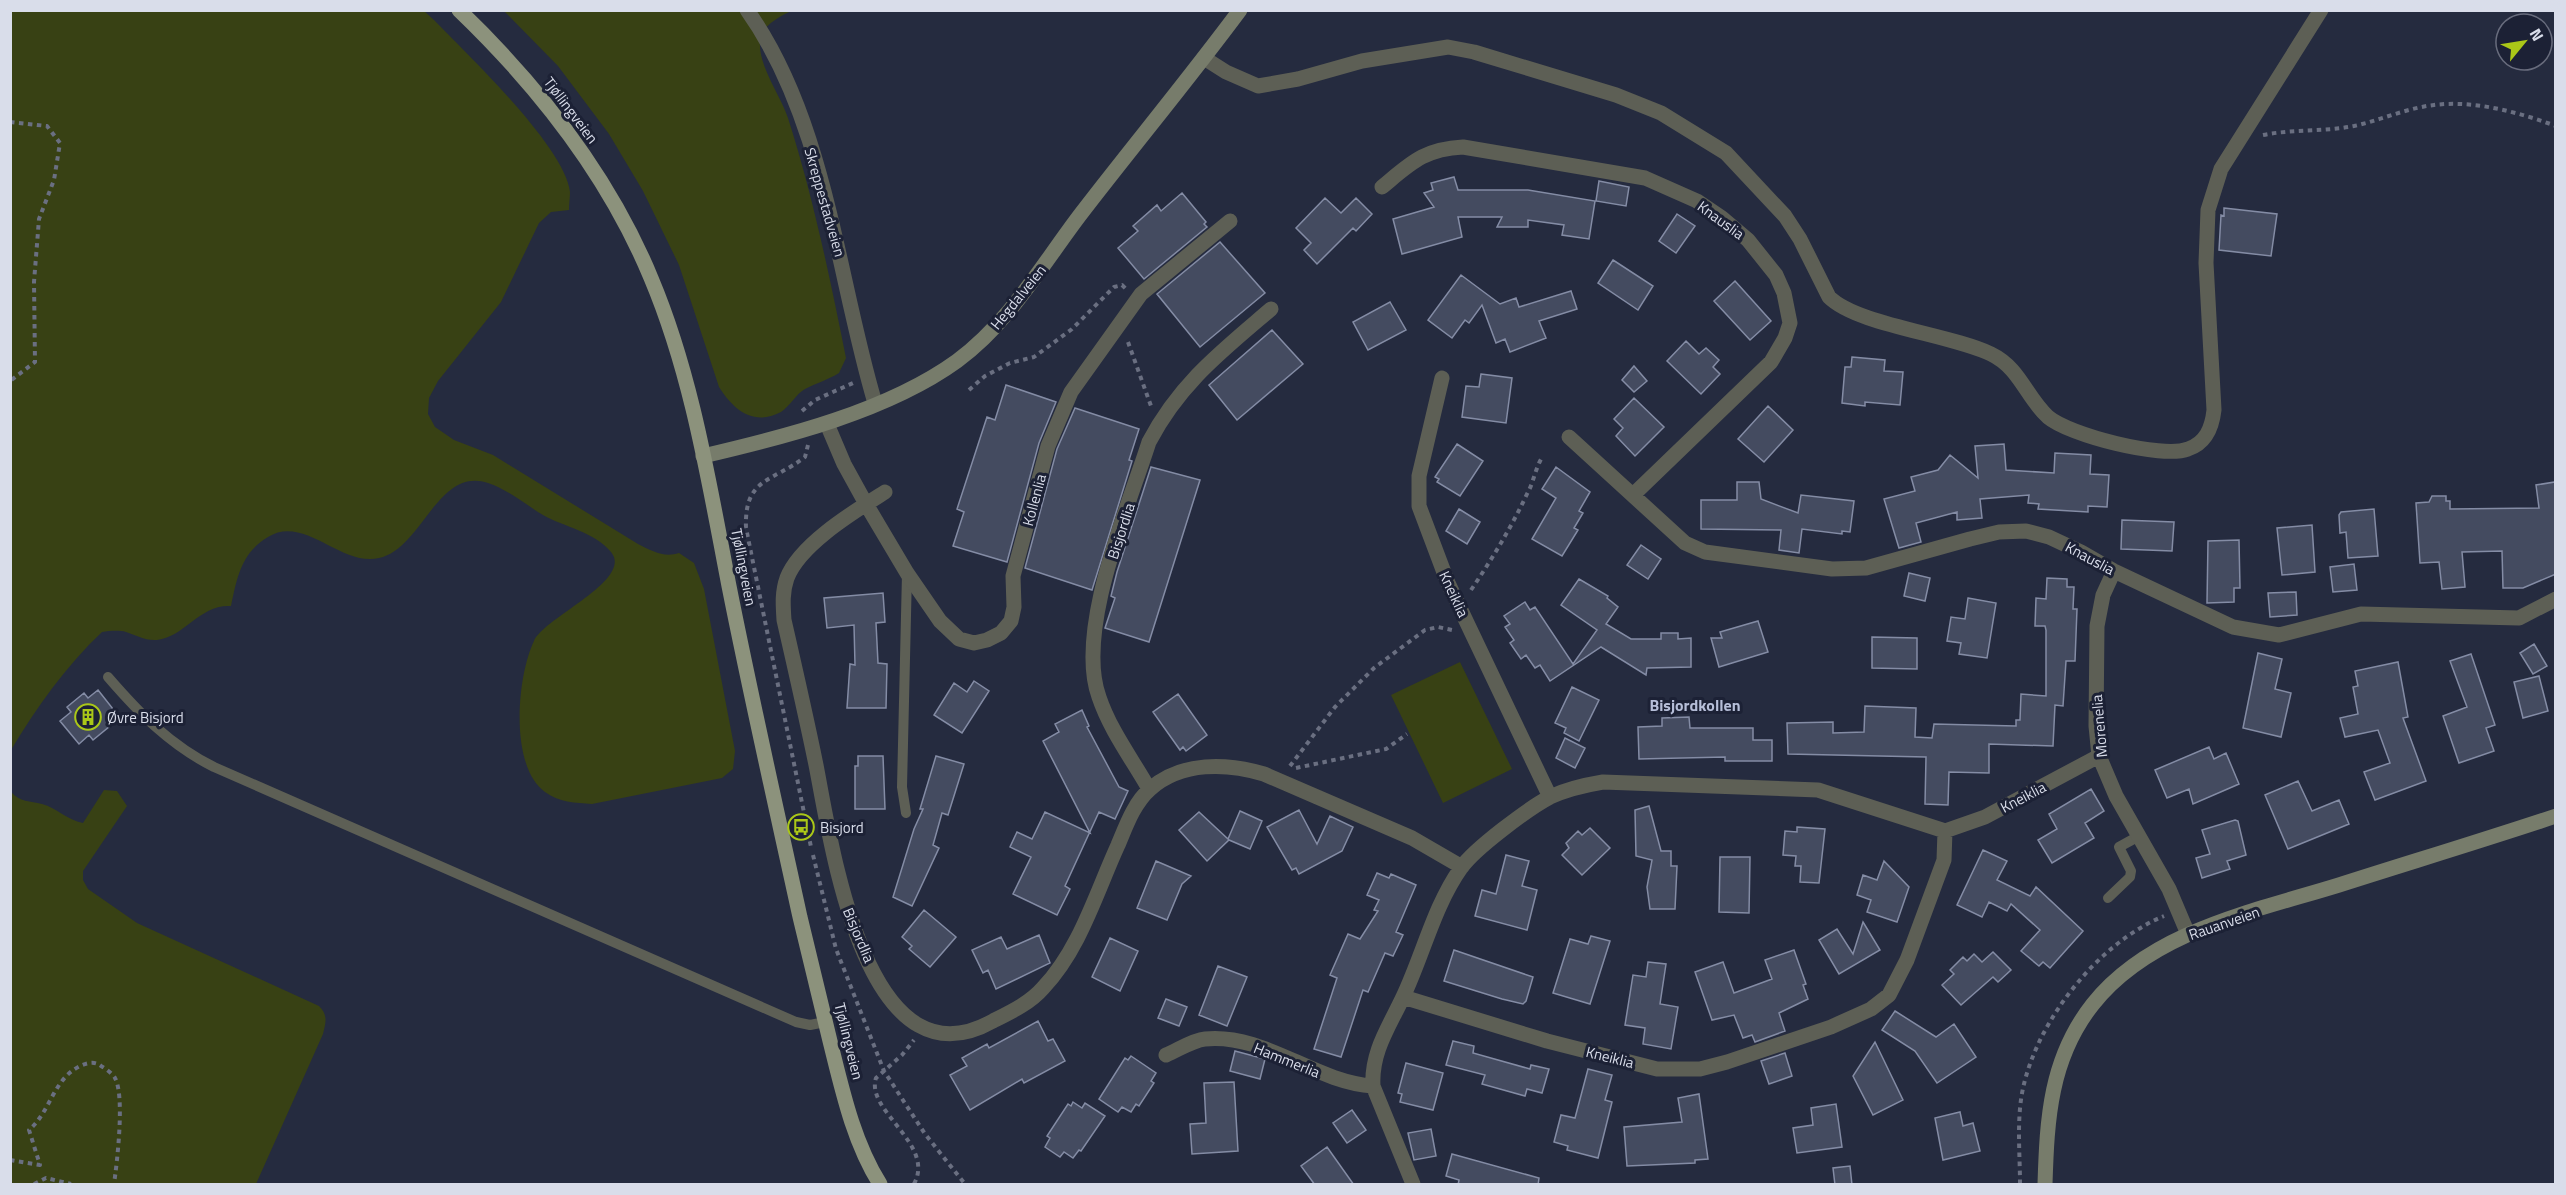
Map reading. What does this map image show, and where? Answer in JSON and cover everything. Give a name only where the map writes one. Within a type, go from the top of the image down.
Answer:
[{"type":"main road","name":"Tjøllingveien","points":[[459,10],[522,75],[575,143],[626,228],[650,275],[669,326],[703,456],[771,784],[825,1022],[847,1106],[860,1144],[880,1185]]},
{"type":"street","name":"Skreppestadveien","points":[[747,10],[762,31],[796,103],[842,262],[875,403]]},
{"type":"street","name":"Hegdalveien","points":[[703,456],[827,424],[922,383],[958,361],[989,333],[1030,284],[1079,216],[1240,10]]},
{"type":"street","points":[[1204,58],[1226,72],[1258,86],[1298,79],[1362,61],[1448,47],[1474,52],[1616,94],[1660,113],[1725,153],[1771,200],[1800,239],[1828,297],[1834,302],[1866,317],[1937,335],[1992,354],[2013,369],[2037,405],[2049,417],[2084,435],[2149,449],[2187,450],[2206,436],[2212,425],[2214,410],[2206,262],[2208,210],[2221,169],[2321,10]]},
{"type":"street","name":"Knauslia","points":[[1382,187],[1425,153],[1442,148],[1464,147],[1645,178],[1697,201],[1714,212],[1748,240],[1766,259],[1780,284],[1789,310],[1790,323],[1779,350],[1748,386],[1633,495]]},
{"type":"street","name":"Kollenlia","points":[[827,424],[844,464],[866,504],[907,573],[940,621],[959,639],[974,643],[1001,633],[1011,621],[1014,607],[1013,576],[1048,446],[1071,392],[1137,300],[1230,221]]},
{"type":"street","name":"Bisjordlia","points":[[1149,789],[1106,716],[1098,695],[1093,671],[1093,643],[1104,583],[1149,442],[1160,422],[1180,392],[1201,369],[1271,309]]},
{"type":"street","name":"Kneiklia","points":[[1442,378],[1419,476],[1419,506],[1427,534],[1461,610],[1550,797]]},
{"type":"street","name":"Knauslia","points":[[1569,437],[1684,543],[1706,552],[1735,557],[1832,569],[1866,568],[2000,532],[2026,531],[2049,537],[2114,571],[2233,627],[2279,635],[2361,614],[2519,618],[2556,599]]},
{"type":"street","name":"Bisjordlia","points":[[885,492],[811,547],[788,576],[783,594],[784,620],[838,877],[850,921],[863,952],[888,993],[920,1028]]},
{"type":"street","name":"Morenelia","points":[[2114,571],[2103,595],[2097,626],[2096,726],[2099,756],[2116,796],[2174,900],[2188,934]]},
{"type":"street","name":"Kneiklia","points":[[1403,997],[1547,1041],[1657,1069],[1700,1069],[1838,1024],[1871,1009],[1889,995],[1907,960],[1944,860],[1945,831],[1985,817],[2099,756]]},
{"type":"street","points":[[920,1028],[943,1035],[973,1031],[1024,1004],[1043,989],[1076,942],[1131,814],[1149,789],[1177,774],[1218,765],[1239,767],[1279,780],[1412,838],[1462,867]]},
{"type":"street","points":[[1410,1184],[1373,1086],[1372,1070],[1384,1032],[1403,997],[1435,919],[1462,867],[1483,847],[1550,797],[1576,787],[1603,782],[1818,790],[1945,831]]},
{"type":"street","name":"Rauanveien","points":[[2045,1185],[2050,1100],[2054,1078],[2078,1028],[2093,1004],[2129,969],[2147,956],[2188,934],[2556,816]]},
{"type":"street","name":"Hammerlia","points":[[1166,1055],[1203,1039],[1231,1041],[1256,1046],[1351,1085],[1373,1086]]},
{"type":"lane","points":[[906,813],[902,776],[907,573]]},
{"type":"lane","points":[[108,677],[165,738],[205,762],[775,1014],[810,1025],[825,1022]]},
{"type":"lane","points":[[2108,898],[2130,877],[2131,872],[2119,847],[2139,836]]},
{"type":"path","points":[[2239,140],[2288,130],[2352,126],[2433,105],[2467,104],[2534,118],[2556,126]]},
{"type":"path","points":[[10,123],[47,126],[60,143],[54,180],[39,219],[34,282],[35,362],[10,381]]},
{"type":"path","points":[[969,390],[986,376],[1010,363],[1034,357],[1072,329],[1114,287],[1122,285],[1137,300]]},
{"type":"path","points":[[1122,322],[1152,409],[1160,422]]},
{"type":"path","points":[[1461,610],[1506,537],[1530,489],[1536,468],[1543,456]]},
{"type":"path","points":[[1279,780],[1335,707],[1374,668],[1425,630],[1438,627],[1473,635]]},
{"type":"path","points":[[1289,767],[1300,768],[1386,749],[1407,734]]},
{"type":"path","points":[[914,1184],[917,1173],[915,1154],[874,1089],[876,1078],[902,1055],[920,1028]]},
{"type":"path","points":[[10,1160],[40,1165],[29,1131],[41,1119],[59,1086],[71,1071],[89,1062],[99,1063],[115,1078],[119,1103],[114,1185]]},
{"type":"path","points":[[884,1071],[925,1134],[965,1185]]},
{"type":"path","points":[[33,1185],[46,1178],[71,1185]]},
{"type":"green space","points":[[11,10],[423,10],[490,77],[551,151],[564,173],[570,192],[569,210],[551,212],[539,223],[501,302],[438,381],[429,398],[428,414],[435,427],[454,440],[493,455],[638,544],[663,554],[679,553],[694,563],[704,589],[735,751],[733,769],[722,778],[592,804],[556,798],[545,792],[533,779],[521,742],[520,720],[523,676],[528,656],[541,631],[600,586],[610,574],[615,563],[611,552],[597,539],[543,515],[495,486],[471,481],[456,486],[443,497],[407,540],[394,551],[379,558],[365,559],[309,536],[295,532],[282,532],[259,543],[246,558],[238,576],[231,606],[210,610],[176,633],[157,640],[145,639],[123,631],[102,632],[52,688],[11,750]]},
{"type":"green space","points":[[504,11],[791,11],[771,23],[764,31],[760,41],[760,51],[788,118],[813,207],[846,358],[839,373],[805,389],[781,412],[771,416],[761,418],[737,409],[719,387],[679,265],[643,191],[609,134],[558,66]]},
{"type":"green space","points":[[1460,662],[1512,769],[1443,803],[1391,695]]},
{"type":"green space","points":[[104,790],[117,791],[127,806],[83,871],[83,880],[88,889],[137,923],[319,1006],[324,1012],[323,1034],[256,1184],[11,1184],[11,792],[22,799],[42,804],[83,823]]},
{"type":"building","points":[[1454,177],[1458,190],[1528,190],[1595,201],[1589,239],[1562,235],[1564,225],[1528,220],[1528,227],[1497,227],[1502,217],[1458,217],[1462,237],[1402,254],[1393,219],[1434,207],[1424,193],[1433,190],[1431,183]]},
{"type":"building","points":[[1599,181],[1629,187],[1626,206],[1596,201]]},
{"type":"building","points":[[1182,193],[1206,222],[1204,224],[1207,227],[1144,279],[1118,248],[1138,231],[1133,226],[1157,205],[1161,211]]},
{"type":"building","points":[[1325,198],[1341,213],[1356,198],[1372,214],[1356,231],[1353,228],[1317,264],[1304,250],[1311,243],[1296,228]]},
{"type":"building","points":[[2224,208],[2277,214],[2271,256],[2219,250],[2221,215],[2224,216]]},
{"type":"building","points":[[1677,214],[1695,226],[1676,253],[1659,241]]},
{"type":"building","points":[[1220,242],[1265,293],[1200,347],[1157,294]]},
{"type":"building","points":[[1613,260],[1653,286],[1638,310],[1598,283]]},
{"type":"building","points":[[1461,275],[1500,304],[1516,298],[1519,307],[1571,291],[1577,309],[1539,321],[1546,338],[1510,352],[1505,339],[1496,343],[1482,305],[1469,323],[1465,320],[1452,338],[1428,320]]},
{"type":"building","points":[[1735,281],[1771,321],[1750,340],[1714,301]]},
{"type":"building","points":[[1390,302],[1406,330],[1368,350],[1353,322]]},
{"type":"building","points":[[1272,330],[1303,364],[1237,420],[1209,385]]},
{"type":"building","points":[[1686,341],[1699,354],[1706,348],[1719,360],[1713,367],[1720,374],[1701,394],[1667,361]]},
{"type":"building","points":[[1852,357],[1885,360],[1884,371],[1903,372],[1900,405],[1865,402],[1865,406],[1842,403],[1845,367],[1851,367]]},
{"type":"building","points":[[1634,366],[1647,381],[1634,392],[1622,380]]},
{"type":"building","points":[[1481,374],[1512,378],[1506,423],[1462,417],[1466,386],[1479,387]]},
{"type":"building","points":[[1006,385],[1056,402],[1039,443],[1007,562],[953,546],[964,512],[957,509],[987,417],[995,420]]},
{"type":"building","points":[[1634,398],[1664,427],[1635,456],[1616,436],[1623,428],[1614,419]]},
{"type":"building","points":[[1768,406],[1793,430],[1764,462],[1738,439]]},
{"type":"building","points":[[1075,408],[1139,429],[1129,460],[1132,461],[1092,590],[1025,568],[1057,449]]},
{"type":"building","points":[[1457,444],[1483,461],[1460,496],[1437,482],[1439,479],[1435,477]]},
{"type":"building","points":[[2004,444],[2006,470],[2054,473],[2055,453],[2091,455],[2090,474],[2109,475],[2107,507],[2088,506],[2088,512],[2038,509],[2039,504],[2028,503],[2029,495],[1980,499],[1982,518],[1957,520],[1957,512],[1916,523],[1921,542],[1899,548],[1884,499],[1915,491],[1911,477],[1938,470],[1950,455],[1978,478],[1975,446]]},
{"type":"building","points":[[1151,467],[1200,480],[1149,642],[1105,628],[1115,598],[1111,596],[1117,572]]},
{"type":"building","points":[[1556,467],[1590,492],[1579,511],[1583,513],[1574,528],[1578,530],[1562,556],[1532,539],[1556,498],[1542,489]]},
{"type":"building","points":[[1737,482],[1759,482],[1761,499],[1798,513],[1801,495],[1854,501],[1850,532],[1842,531],[1842,534],[1802,529],[1799,553],[1779,550],[1781,530],[1701,529],[1701,500],[1737,500]]},
{"type":"building","points":[[2555,482],[2556,574],[2523,588],[2503,588],[2502,551],[2462,552],[2465,587],[2442,589],[2439,562],[2420,563],[2416,503],[2429,502],[2432,496],[2446,496],[2446,501],[2450,501],[2450,509],[2539,508],[2536,485]]},
{"type":"building","points":[[1459,509],[1480,522],[1467,544],[1446,531]]},
{"type":"building","points":[[2374,509],[2378,556],[2348,558],[2346,532],[2340,533],[2339,515],[2341,512]]},
{"type":"building","points":[[2122,520],[2174,522],[2172,551],[2121,549]]},
{"type":"building","points":[[2312,525],[2315,572],[2282,575],[2277,528]]},
{"type":"building","points":[[2239,540],[2240,588],[2234,588],[2234,602],[2207,603],[2208,541]]},
{"type":"building","points":[[1641,545],[1661,559],[1648,579],[1627,565]]},
{"type":"building","points":[[2354,564],[2357,590],[2333,592],[2330,567]]},
{"type":"building","points":[[1909,573],[1930,578],[1925,601],[1904,596]]},
{"type":"building","points":[[2047,578],[2067,579],[2067,587],[2074,587],[2073,609],[2077,609],[2075,661],[2066,661],[2063,706],[2055,705],[2053,746],[1989,744],[1989,773],[1949,772],[1948,805],[1925,804],[1926,757],[1788,754],[1787,723],[1833,722],[1833,733],[1864,732],[1865,706],[1916,708],[1915,737],[1932,738],[1934,724],[2016,726],[2016,720],[2020,720],[2021,694],[2046,696],[2046,630],[2045,626],[2035,626],[2036,598],[2046,599]]},
{"type":"building","points":[[1579,579],[1608,596],[1607,598],[1618,607],[1606,624],[1631,639],[1661,639],[1661,633],[1678,633],[1678,639],[1691,638],[1691,667],[1647,668],[1646,675],[1601,647],[1550,681],[1540,665],[1535,668],[1526,655],[1521,659],[1510,643],[1514,640],[1505,627],[1510,624],[1504,616],[1525,602],[1530,610],[1535,607],[1573,664],[1597,630],[1561,605]]},
{"type":"building","points":[[2296,592],[2297,615],[2270,617],[2268,593]]},
{"type":"building","points":[[883,593],[885,622],[876,623],[878,663],[887,664],[886,708],[847,708],[850,664],[855,665],[854,625],[827,628],[824,598]]},
{"type":"building","points":[[1968,598],[1996,603],[1987,658],[1959,654],[1961,643],[1947,641],[1951,617],[1965,619]]},
{"type":"building","points":[[1758,621],[1768,652],[1719,667],[1711,638],[1722,638],[1720,632]]},
{"type":"building","points":[[1872,637],[1917,638],[1917,669],[1872,668]]},
{"type":"building","points":[[2534,644],[2547,666],[2533,674],[2520,653]]},
{"type":"building","points":[[2258,653],[2282,659],[2275,689],[2291,693],[2281,737],[2243,728]]},
{"type":"building","points":[[2471,654],[2495,725],[2486,728],[2494,751],[2459,763],[2443,716],[2467,707],[2450,661]]},
{"type":"building","points":[[2398,662],[2408,717],[2403,718],[2426,781],[2375,800],[2364,772],[2390,763],[2378,730],[2345,737],[2340,718],[2358,714],[2353,687],[2358,686],[2355,671]]},
{"type":"building","points":[[2539,676],[2548,711],[2523,718],[2514,682]]},
{"type":"building","points":[[974,681],[989,691],[962,733],[934,715],[954,683],[967,692]]},
{"type":"building","points":[[1572,687],[1599,700],[1579,741],[1564,733],[1566,728],[1555,723]]},
{"type":"building","name":"Øvre Bisjord","points":[[98,690],[117,714],[107,721],[110,726],[93,740],[89,735],[79,744],[60,721],[71,712],[67,707],[84,693],[88,698]]},
{"type":"building","points":[[1178,694],[1207,735],[1186,751],[1183,747],[1180,750],[1153,712]]},
{"type":"building","points":[[1082,710],[1089,726],[1087,727],[1119,787],[1128,791],[1115,819],[1099,812],[1090,832],[1043,741],[1059,732],[1055,724]]},
{"type":"building","points":[[1689,717],[1690,728],[1753,728],[1753,740],[1772,740],[1772,761],[1725,761],[1725,757],[1639,759],[1638,727],[1662,726],[1662,718]]},
{"type":"building","points":[[1565,738],[1585,748],[1575,768],[1556,758]]},
{"type":"building","points":[[2209,747],[2214,759],[2226,753],[2239,784],[2193,804],[2189,789],[2167,798],[2155,770]]},
{"type":"building","points":[[858,756],[883,756],[885,809],[855,809],[855,766],[858,766]]},
{"type":"building","points":[[936,756],[964,764],[948,815],[942,813],[933,845],[939,848],[912,906],[893,897],[914,829],[923,809],[920,809]]},
{"type":"building","points":[[2298,781],[2312,811],[2339,800],[2349,824],[2288,849],[2265,795]]},
{"type":"building","points":[[2091,789],[2104,811],[2085,823],[2094,838],[2052,863],[2038,840],[2057,829],[2049,814]]},
{"type":"building","points":[[1649,806],[1661,851],[1671,851],[1671,866],[1677,866],[1675,909],[1650,909],[1647,887],[1652,860],[1636,856],[1635,810]]},
{"type":"building","points":[[1299,810],[1317,844],[1330,816],[1353,827],[1342,851],[1299,874],[1296,868],[1292,870],[1267,827]]},
{"type":"building","points":[[1240,811],[1262,821],[1250,849],[1229,840],[1207,861],[1179,830],[1199,812],[1228,839]]},
{"type":"building","points":[[1045,812],[1089,833],[1065,886],[1070,889],[1057,915],[1013,894],[1031,857],[1010,847],[1017,832],[1032,839]]},
{"type":"building","points":[[2238,821],[2246,855],[2227,861],[2230,869],[2202,878],[2196,858],[2210,854],[2202,830]]},
{"type":"building","points":[[1797,827],[1825,829],[1819,883],[1800,882],[1801,866],[1795,866],[1796,856],[1783,855],[1785,831],[1797,832]]},
{"type":"building","points":[[1590,828],[1610,848],[1582,875],[1562,855],[1569,848],[1566,843],[1578,831],[1582,835]]},
{"type":"building","points":[[1983,850],[2007,861],[1997,880],[2030,896],[2036,887],[2083,931],[2050,968],[2043,962],[2039,966],[2021,951],[2040,930],[2011,904],[2007,911],[1989,902],[1982,917],[1957,905]]},
{"type":"building","points":[[1506,855],[1529,861],[1522,886],[1537,890],[1527,930],[1475,916],[1482,890],[1496,894]]},
{"type":"building","points":[[1720,857],[1750,857],[1749,913],[1719,912]]},
{"type":"building","points":[[1156,861],[1191,876],[1182,884],[1167,920],[1137,908]]},
{"type":"building","points":[[1884,861],[1909,887],[1897,922],[1867,912],[1871,900],[1857,895],[1863,875],[1877,880]]},
{"type":"building","points":[[1377,873],[1389,878],[1391,874],[1416,885],[1396,932],[1403,935],[1393,956],[1385,953],[1368,992],[1363,990],[1341,1057],[1314,1049],[1337,978],[1330,975],[1348,934],[1360,939],[1378,911],[1374,910],[1379,900],[1367,895]]},
{"type":"building","points":[[924,910],[956,937],[930,967],[909,949],[912,946],[902,937]]},
{"type":"building","points":[[1863,922],[1880,950],[1839,974],[1819,940],[1837,929],[1853,954]]},
{"type":"building","points":[[1039,935],[1050,963],[996,989],[988,970],[983,973],[972,950],[1001,937],[1007,949]]},
{"type":"building","points":[[1591,936],[1610,941],[1590,1004],[1553,993],[1570,939],[1588,944]]},
{"type":"building","points":[[1110,938],[1138,951],[1120,991],[1092,977]]},
{"type":"building","points":[[1454,950],[1533,977],[1526,1001],[1523,1004],[1502,999],[1444,981]]},
{"type":"building","points":[[1794,950],[1806,984],[1803,985],[1808,999],[1779,1013],[1785,1031],[1755,1042],[1752,1035],[1743,1038],[1734,1015],[1712,1020],[1695,972],[1723,962],[1734,993],[1772,979],[1765,960]]},
{"type":"building","points":[[1993,952],[2011,970],[1998,982],[1993,977],[1961,1005],[1942,985],[1954,974],[1950,970],[1963,957],[1967,961],[1974,954],[1982,962]]},
{"type":"building","points":[[1648,962],[1666,964],[1660,1004],[1678,1007],[1671,1049],[1643,1044],[1645,1028],[1625,1025],[1633,975],[1646,977]]},
{"type":"building","points":[[1218,966],[1247,977],[1227,1026],[1199,1015]]},
{"type":"building","points":[[1166,999],[1187,1007],[1179,1026],[1158,1018]]},
{"type":"building","points":[[1895,1011],[1936,1037],[1954,1024],[1976,1057],[1937,1083],[1915,1051],[1882,1030]]},
{"type":"building","points":[[1038,1021],[1048,1041],[1053,1039],[1065,1061],[1024,1083],[1022,1079],[970,1110],[950,1075],[967,1066],[962,1058],[987,1044],[989,1048]]},
{"type":"building","points":[[1453,1041],[1474,1046],[1473,1053],[1530,1069],[1531,1065],[1549,1069],[1542,1093],[1527,1089],[1525,1096],[1482,1084],[1485,1075],[1446,1065]]},
{"type":"building","points":[[1875,1042],[1903,1100],[1873,1115],[1853,1076]]},
{"type":"building","points":[[1235,1051],[1265,1059],[1260,1079],[1230,1071]]},
{"type":"building","points":[[1785,1053],[1792,1076],[1769,1084],[1761,1061]]},
{"type":"building","points":[[1131,1056],[1156,1073],[1151,1081],[1154,1083],[1139,1106],[1136,1104],[1131,1112],[1122,1107],[1118,1112],[1099,1099],[1125,1058],[1128,1060]]},
{"type":"building","points":[[1406,1063],[1443,1073],[1433,1110],[1400,1102],[1402,1094],[1398,1093]]},
{"type":"building","points":[[1588,1069],[1612,1075],[1605,1100],[1612,1102],[1598,1158],[1567,1150],[1568,1146],[1554,1142],[1561,1115],[1575,1118]]},
{"type":"building","points":[[1234,1082],[1238,1151],[1192,1154],[1190,1124],[1206,1123],[1204,1083]]},
{"type":"building","points":[[1699,1094],[1708,1159],[1695,1160],[1695,1163],[1627,1166],[1624,1127],[1682,1122],[1678,1098]]},
{"type":"building","points":[[1073,1102],[1082,1108],[1085,1103],[1105,1116],[1081,1151],[1079,1150],[1073,1158],[1064,1152],[1060,1157],[1045,1147],[1050,1138],[1047,1136],[1068,1104],[1071,1106]]},
{"type":"building","points":[[1836,1104],[1842,1147],[1797,1153],[1793,1128],[1813,1125],[1811,1108]]},
{"type":"building","points":[[1352,1110],[1366,1130],[1347,1143],[1333,1123]]},
{"type":"building","points":[[1960,1112],[1963,1126],[1973,1123],[1980,1151],[1943,1160],[1935,1118]]},
{"type":"building","points":[[1431,1129],[1436,1156],[1414,1160],[1408,1133]]},
{"type":"building","points":[[1327,1147],[1354,1185],[1315,1185],[1301,1166]]},
{"type":"building","points":[[1452,1154],[1539,1178],[1538,1185],[1458,1185],[1459,1180],[1446,1176]]},
{"type":"building","points":[[1850,1166],[1852,1185],[1835,1185],[1833,1168]]},
{"type":"place","name":"Øvre Bisjord","points":[[88,717]]},
{"type":"place","name":"Bisjord","points":[[801,827]]},
{"type":"district","name":"Bisjordkollen","points":[[1695,705]]}]
